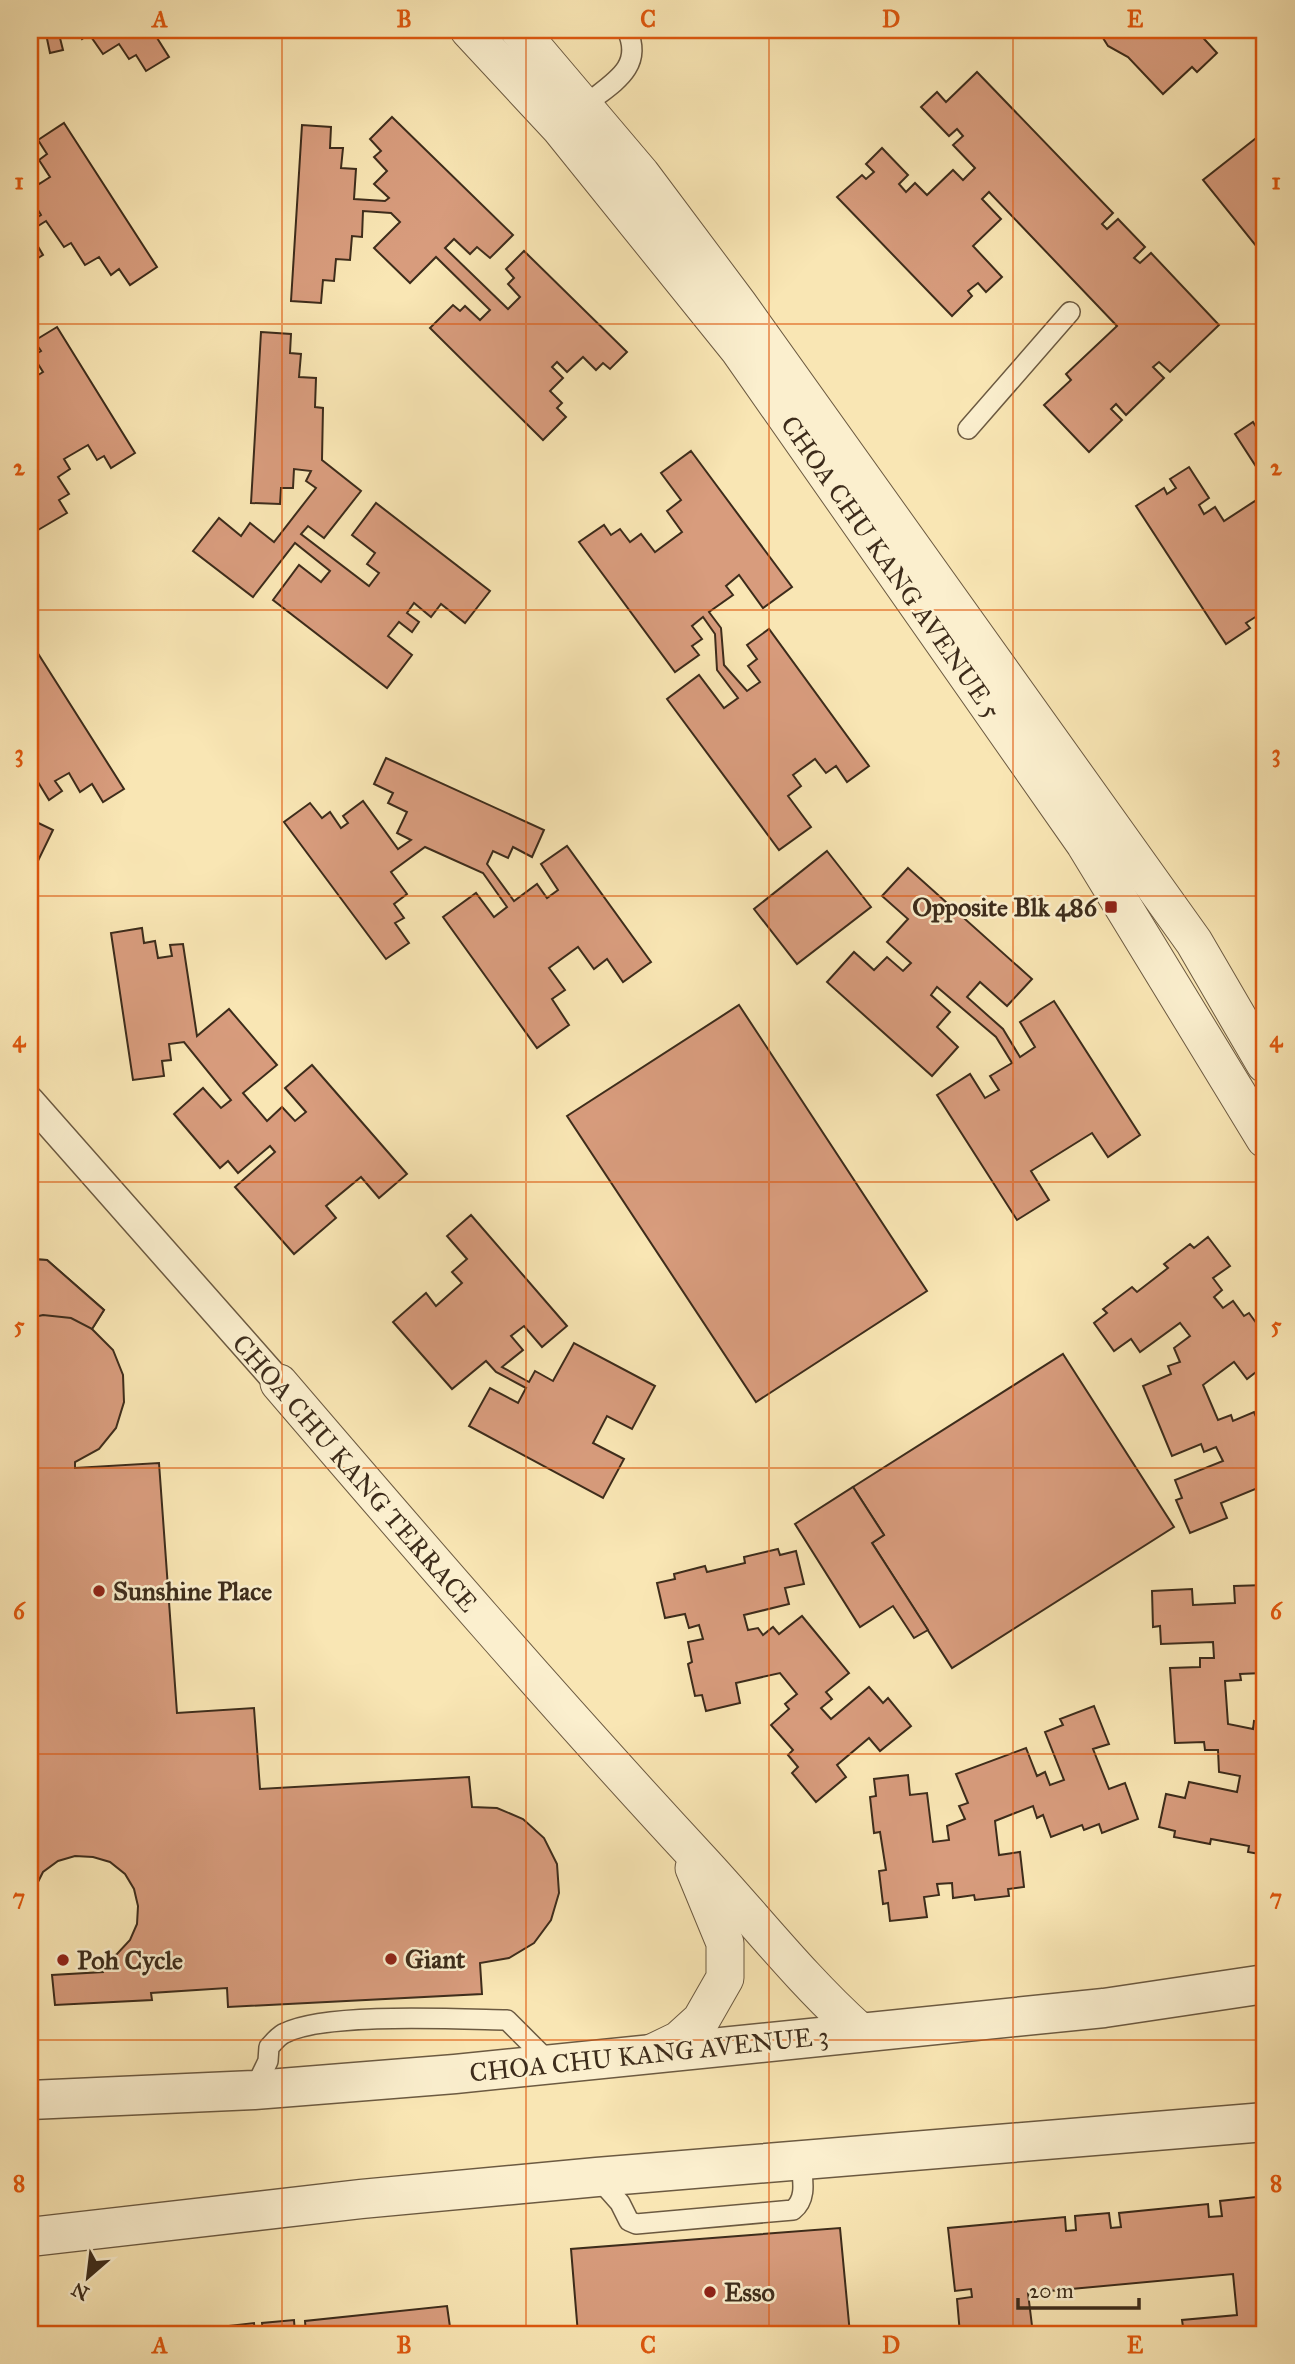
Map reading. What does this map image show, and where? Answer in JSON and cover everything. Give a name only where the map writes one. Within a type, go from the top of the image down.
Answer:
[{"type":"street","name":"CHOA CHU KANG AVENUE 5","points":[[519,30],[641,174],[739,305],[1194,942],[1265,1064]]},
{"type":"street","name":"CHOA CHU KANG AVENUE 5","points":[[478,33],[560,128],[739,350],[1085,844],[1265,1139]]},
{"type":"street","name":"CHOA CHU KANG TERRACE","points":[[30,1101],[279,1383],[484,1622],[822,1998],[859,2031]]},
{"type":"street","name":"CHOA CHU KANG TERRACE","points":[[650,2054],[679,2040],[701,2020],[725,1978],[725,1943],[683,1841]]},
{"type":"street","name":"CHOA CHU KANG AVENUE 3","points":[[30,2100],[254,2090],[552,2065],[859,2031],[1104,2008],[1265,1984]]},
{"type":"street","points":[[30,2237],[361,2199],[597,2177],[1265,2122]]},
{"type":"lane","points":[[584,106],[629,68],[634,43],[627,30]]},
{"type":"lane","points":[[968,429],[1070,312]]},
{"type":"lane","points":[[254,2090],[268,2061],[269,2047],[285,2033],[325,2022],[433,2018],[507,2020],[552,2065]]},
{"type":"building","points":[[30,30],[58,30],[63,50],[50,53],[46,34],[30,38]]},
{"type":"building","points":[[77,30],[152,30],[169,57],[146,71],[136,55],[129,59],[119,44],[103,54],[89,34],[82,39]]},
{"type":"building","points":[[1098,30],[1182,30],[1186,35],[1196,30],[1217,53],[1197,72],[1192,67],[1163,94],[1128,57],[1108,46]]},
{"type":"building","points":[[977,72],[1113,213],[1102,224],[1107,229],[1118,219],[1145,247],[1134,258],[1140,263],[1151,253],[1219,325],[1170,372],[1159,362],[1153,367],[1164,378],[1126,415],[1116,404],[1111,409],[1122,420],[1089,452],[1044,405],[1071,380],[1066,374],[1117,326],[989,192],[982,199],[1001,219],[973,246],[1002,277],[986,292],[978,283],[968,291],[972,296],[952,316],[837,197],[862,175],[866,179],[874,172],[866,164],[882,148],[908,175],[899,184],[906,192],[915,183],[927,195],[953,170],[963,180],[975,168],[953,145],[963,136],[957,129],[949,136],[921,107],[937,92],[946,102]]},
{"type":"building","points":[[392,117],[513,235],[490,258],[477,247],[470,254],[454,239],[445,248],[508,309],[520,297],[508,284],[514,278],[506,269],[524,251],[627,352],[610,369],[603,363],[596,370],[583,357],[567,372],[557,362],[552,367],[563,378],[550,391],[562,403],[557,408],[566,417],[543,440],[430,328],[453,305],[460,311],[465,306],[480,320],[490,310],[436,257],[410,283],[374,248],[400,222],[391,213],[363,211],[362,237],[352,236],[350,260],[336,259],[334,281],[323,280],[321,303],[291,301],[302,125],[331,127],[330,148],[343,148],[341,168],[356,169],[354,199],[385,201],[389,198],[374,184],[387,171],[374,157],[381,151],[370,139]]},
{"type":"building","points":[[64,123],[157,267],[130,285],[119,269],[111,275],[99,257],[85,265],[71,243],[64,247],[46,221],[30,231],[30,222],[41,215],[30,197],[30,180],[35,177],[39,184],[50,177],[39,160],[47,154],[38,140]]},
{"type":"building","points":[[1265,131],[1265,257],[1203,180]]},
{"type":"building","points":[[30,233],[43,255],[30,263]]},
{"type":"building","points":[[57,327],[135,453],[111,468],[104,456],[97,460],[88,445],[64,459],[70,469],[58,477],[69,494],[59,500],[67,513],[38,530],[30,517],[30,380],[43,372],[33,356],[41,351],[34,341]]},
{"type":"building","points":[[261,332],[291,334],[290,353],[301,354],[299,377],[316,378],[315,407],[323,408],[322,460],[361,491],[324,538],[308,526],[301,534],[369,586],[379,573],[367,564],[375,553],[352,535],[376,503],[490,591],[465,623],[441,604],[431,617],[414,603],[407,613],[419,622],[412,632],[399,622],[388,636],[412,655],[387,688],[273,600],[299,565],[321,582],[330,571],[295,543],[253,597],[193,551],[219,518],[241,536],[250,523],[274,542],[316,488],[306,481],[311,471],[294,469],[293,488],[281,488],[280,504],[251,503]]},
{"type":"building","points":[[1253,422],[1260,433],[1265,429],[1265,462],[1257,468],[1235,434]]},
{"type":"building","points":[[691,451],[792,587],[763,608],[739,575],[726,586],[733,595],[709,612],[721,628],[724,665],[747,691],[760,682],[748,666],[757,659],[747,645],[769,629],[869,766],[847,782],[836,766],[826,773],[815,759],[793,775],[801,786],[788,796],[811,827],[779,850],[667,699],[699,675],[724,708],[738,698],[717,670],[715,634],[703,617],[692,626],[702,639],[692,646],[699,655],[675,672],[579,542],[604,525],[611,535],[620,529],[630,542],[641,534],[655,552],[682,532],[667,511],[681,500],[661,473]]},
{"type":"building","points":[[1189,467],[1209,498],[1199,505],[1204,514],[1215,507],[1224,521],[1255,501],[1262,513],[1265,511],[1265,576],[1260,580],[1265,589],[1265,626],[1257,616],[1246,623],[1250,628],[1226,644],[1136,506],[1164,488],[1167,494],[1176,488],[1170,479]]},
{"type":"building","points":[[32,644],[124,789],[103,802],[92,784],[80,792],[69,773],[55,781],[62,791],[49,800],[30,769]]},
{"type":"building","points":[[386,758],[544,830],[532,857],[513,847],[508,858],[493,851],[487,864],[514,901],[537,884],[547,898],[558,890],[541,864],[567,846],[651,962],[623,982],[607,959],[594,969],[578,947],[549,968],[565,990],[552,999],[569,1025],[537,1048],[443,917],[476,893],[494,917],[507,907],[483,873],[425,847],[391,872],[407,894],[394,904],[404,918],[395,923],[409,943],[386,959],[284,822],[310,803],[322,818],[330,812],[341,828],[348,823],[343,816],[363,801],[398,849],[411,840],[397,833],[407,812],[388,803],[393,793],[374,784]]},
{"type":"building","points":[[30,819],[53,830],[35,867],[30,865]]},
{"type":"building","points":[[827,851],[871,907],[797,964],[754,909]]},
{"type":"building","points":[[908,868],[1032,979],[1007,1006],[980,982],[967,997],[1003,1029],[1020,1057],[1035,1047],[1020,1022],[1054,1001],[1140,1135],[1108,1157],[1092,1133],[1031,1171],[1049,1200],[1017,1220],[937,1095],[970,1074],[985,1098],[999,1090],[990,1076],[1012,1063],[996,1037],[937,987],[931,995],[950,1012],[937,1027],[958,1047],[932,1076],[827,982],[854,952],[874,970],[887,957],[903,971],[911,963],[887,942],[908,919],[882,896]]},
{"type":"building","points":[[142,928],[144,943],[155,941],[158,958],[172,956],[170,945],[183,944],[197,1036],[229,1009],[277,1065],[243,1093],[267,1121],[282,1107],[295,1121],[306,1112],[285,1088],[312,1065],[407,1174],[379,1198],[361,1177],[326,1206],[336,1218],[294,1254],[235,1187],[275,1152],[270,1146],[238,1173],[228,1161],[220,1168],[174,1114],[203,1088],[221,1108],[231,1100],[184,1042],[169,1044],[171,1060],[162,1061],[164,1076],[133,1080],[111,933]]},
{"type":"building","points":[[739,1005],[927,1291],[756,1402],[567,1116]]},
{"type":"building","points":[[471,1215],[567,1326],[542,1347],[524,1326],[511,1336],[523,1350],[502,1367],[529,1382],[535,1371],[553,1381],[574,1343],[655,1386],[632,1429],[607,1416],[593,1443],[624,1459],[603,1498],[469,1426],[490,1388],[518,1403],[526,1388],[496,1372],[486,1361],[452,1389],[393,1322],[426,1293],[436,1306],[462,1283],[452,1272],[467,1259],[447,1236]]},
{"type":"building","points":[[1208,1237],[1230,1266],[1213,1278],[1222,1290],[1214,1297],[1223,1308],[1233,1301],[1244,1316],[1249,1313],[1265,1335],[1265,1365],[1247,1379],[1234,1362],[1203,1385],[1218,1420],[1231,1415],[1233,1421],[1254,1412],[1265,1438],[1265,1500],[1260,1487],[1221,1503],[1227,1518],[1190,1533],[1176,1500],[1182,1498],[1175,1480],[1223,1461],[1216,1447],[1204,1452],[1201,1444],[1172,1456],[1143,1386],[1171,1374],[1168,1366],[1180,1362],[1174,1348],[1190,1336],[1180,1323],[1140,1352],[1131,1339],[1114,1351],[1094,1323],[1107,1313],[1103,1309],[1132,1287],[1137,1292],[1168,1268],[1164,1264],[1190,1244],[1194,1248]]},
{"type":"building","name":"Sunshine Place","points":[[30,1259],[47,1260],[104,1310],[92,1329],[113,1350],[123,1375],[124,1402],[116,1428],[99,1449],[75,1462],[75,1468],[159,1463],[177,1713],[254,1708],[260,1789],[469,1777],[472,1807],[497,1808],[523,1819],[544,1838],[557,1864],[559,1893],[551,1920],[534,1943],[509,1958],[480,1963],[482,1994],[228,2007],[227,1988],[151,1993],[152,2000],[55,2005],[52,1975],[103,1972],[102,1963],[117,1954],[130,1940],[137,1924],[138,1906],[134,1889],[125,1874],[110,1862],[93,1857],[75,1856],[58,1861],[43,1872],[30,1898],[30,1474],[34,1474],[33,1465],[30,1464]]},
{"type":"building","points":[[30,1259],[47,1260],[104,1310],[92,1329],[71,1318],[43,1315],[30,1318]]},
{"type":"building","points":[[1063,1354],[1174,1527],[952,1668],[872,1543],[884,1535],[853,1487]]},
{"type":"building","points":[[853,1487],[884,1535],[872,1543],[928,1630],[914,1638],[893,1606],[860,1627],[795,1524]]},
{"type":"building","points":[[778,1549],[780,1555],[796,1551],[804,1584],[785,1588],[789,1604],[744,1615],[748,1630],[758,1628],[763,1635],[773,1627],[779,1634],[802,1616],[849,1673],[826,1692],[832,1699],[821,1708],[831,1719],[869,1687],[883,1703],[888,1698],[911,1726],[880,1751],[869,1738],[837,1765],[846,1777],[816,1802],[792,1773],[798,1767],[788,1755],[793,1750],[771,1725],[789,1709],[785,1704],[797,1694],[780,1673],[736,1683],[740,1703],[706,1711],[702,1695],[695,1696],[688,1664],[692,1662],[688,1642],[703,1639],[699,1625],[689,1628],[685,1614],[665,1618],[657,1583],[675,1579],[674,1574],[705,1566],[707,1572],[745,1563],[744,1557]]},
{"type":"building","points":[[1265,1585],[1265,1639],[1261,1639],[1263,1673],[1240,1674],[1241,1680],[1225,1681],[1228,1724],[1253,1729],[1254,1721],[1265,1723],[1265,1855],[1248,1852],[1249,1846],[1211,1839],[1210,1844],[1174,1837],[1175,1831],[1159,1827],[1166,1794],[1185,1798],[1189,1782],[1237,1792],[1240,1776],[1219,1772],[1218,1750],[1205,1750],[1204,1742],[1175,1743],[1170,1668],[1200,1667],[1200,1658],[1214,1658],[1213,1642],[1161,1644],[1160,1626],[1153,1627],[1152,1591],[1192,1589],[1193,1605],[1235,1603],[1234,1586]]},
{"type":"building","points":[[1094,1706],[1109,1744],[1093,1749],[1109,1789],[1125,1783],[1138,1819],[1102,1833],[1099,1824],[1084,1830],[1082,1825],[1051,1837],[1043,1815],[1037,1818],[1033,1806],[995,1821],[999,1855],[1020,1852],[1024,1887],[1008,1889],[1009,1896],[975,1900],[974,1895],[953,1898],[952,1883],[937,1884],[939,1895],[924,1897],[927,1917],[890,1921],[888,1903],[883,1904],[879,1871],[886,1870],[880,1832],[874,1833],[870,1797],[876,1796],[874,1779],[908,1775],[910,1795],[927,1793],[933,1842],[949,1840],[947,1826],[965,1819],[959,1806],[968,1803],[956,1774],[1026,1748],[1037,1776],[1045,1772],[1050,1785],[1064,1780],[1045,1732],[1063,1725],[1060,1719]]},
{"type":"building","points":[[1265,2196],[1265,2334],[1184,2334],[1182,2320],[1237,2315],[1233,2274],[1028,2293],[1033,2334],[960,2334],[957,2299],[972,2297],[971,2289],[955,2291],[948,2228],[1065,2217],[1066,2231],[1076,2230],[1075,2216],[1109,2213],[1111,2228],[1121,2227],[1119,2213],[1208,2204],[1209,2217],[1222,2216],[1220,2201]]},
{"type":"building","name":"Esso","points":[[840,2228],[850,2334],[578,2334],[571,2249]]},
{"type":"building","points":[[447,2306],[451,2334],[306,2334],[305,2321]]},
{"type":"building","points":[[294,2320],[295,2334],[263,2334],[262,2323]]},
{"type":"building","points":[[254,2323],[255,2334],[159,2334]]},
{"type":"place","name":"Opposite Blk 486","points":[[1111,907]]},
{"type":"place","name":"Sunshine Place","points":[[99,1591]]},
{"type":"place","name":"Giant","points":[[391,1959]]},
{"type":"place","name":"Poh Cycle","points":[[63,1960]]},
{"type":"place","name":"Esso","points":[[710,2292]]}]
